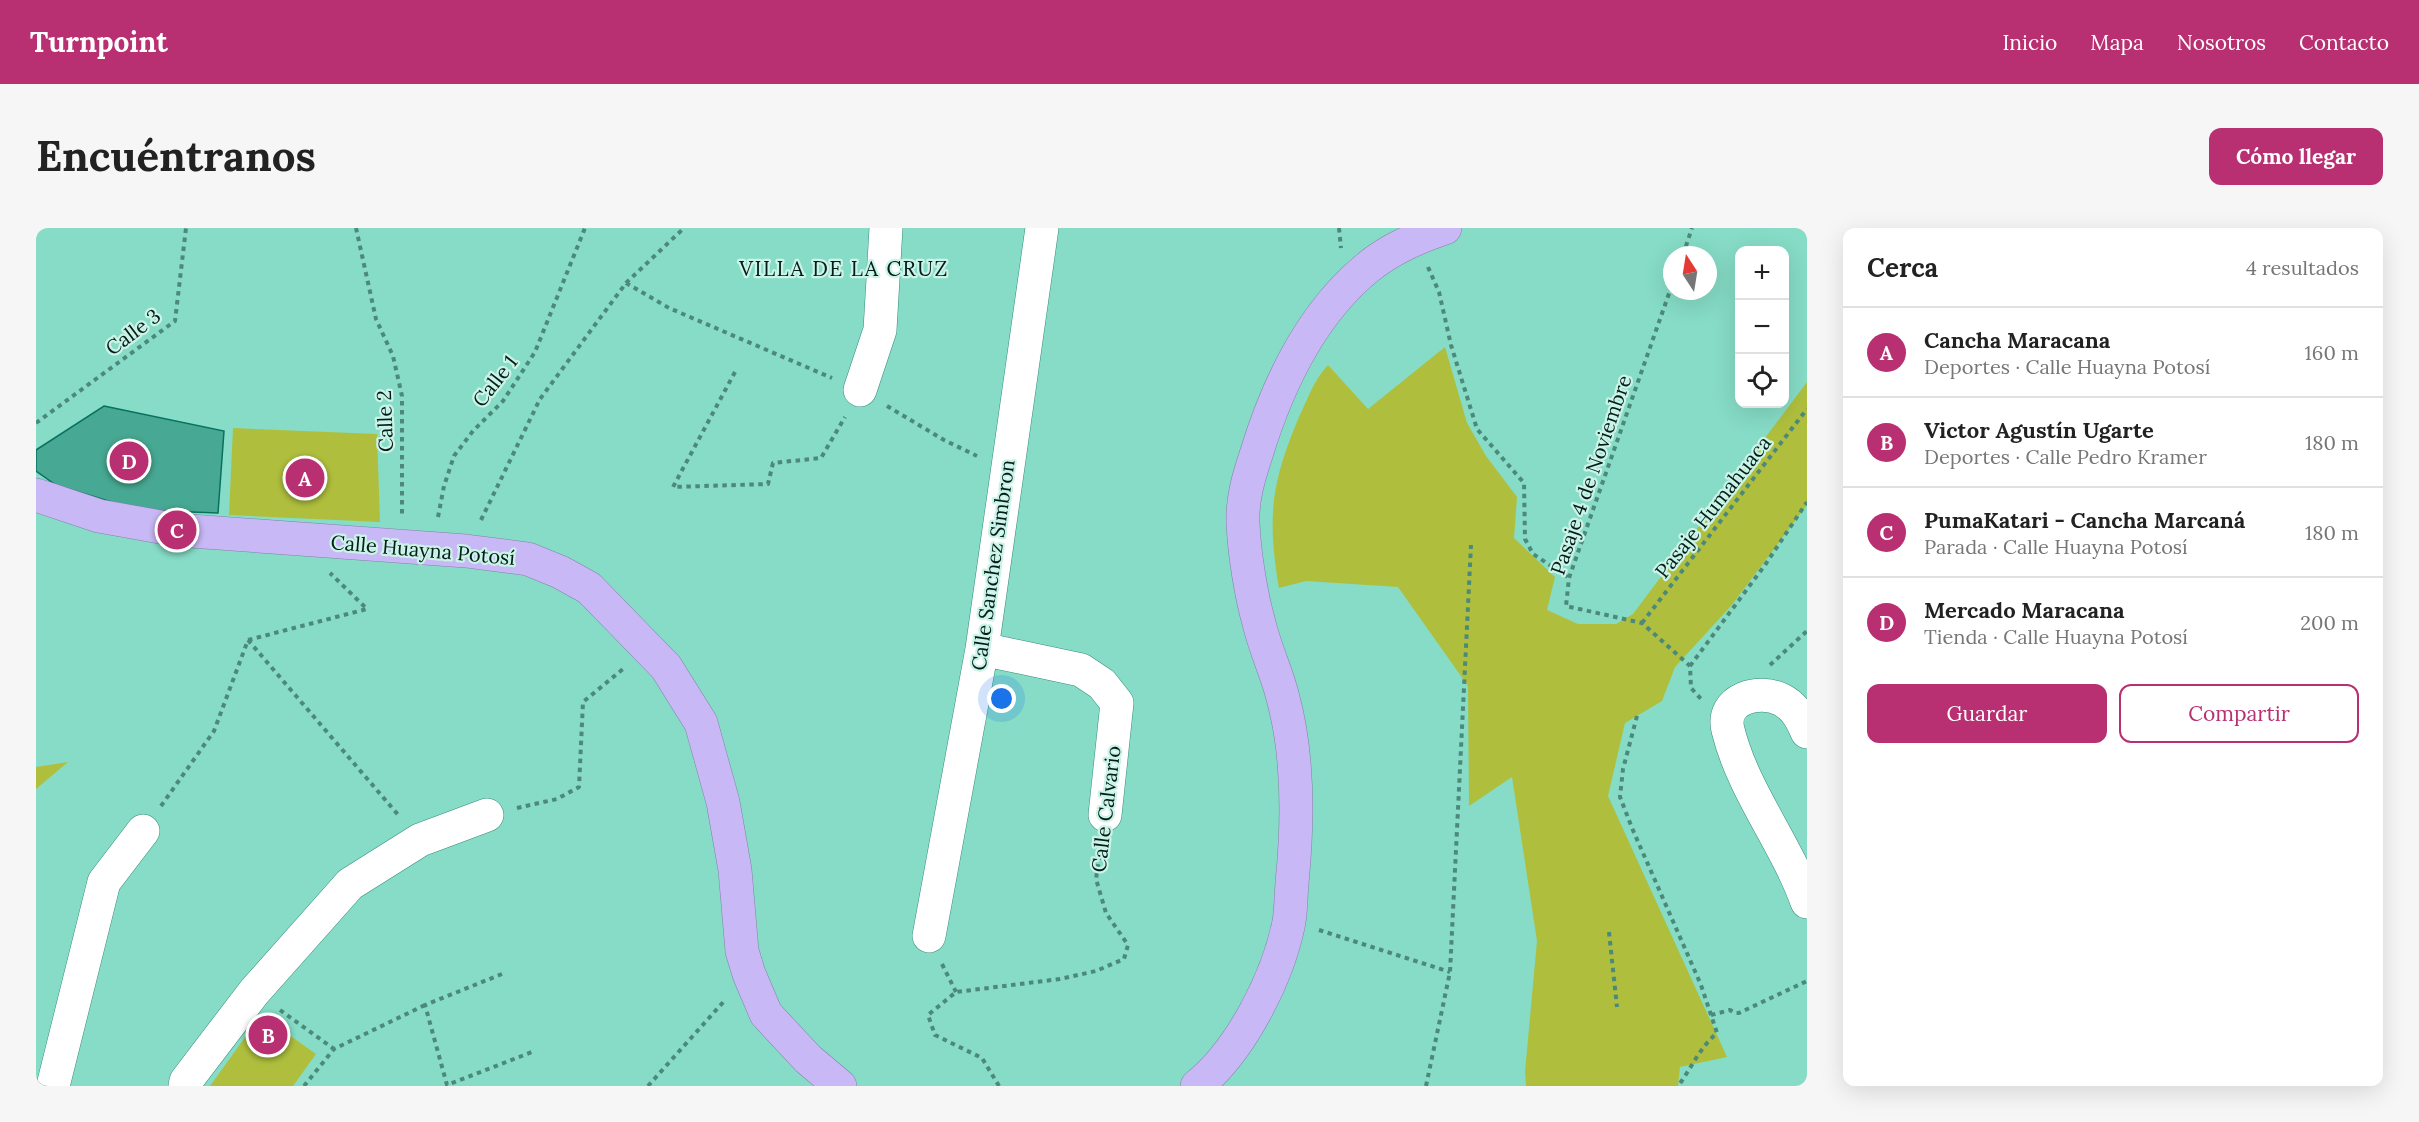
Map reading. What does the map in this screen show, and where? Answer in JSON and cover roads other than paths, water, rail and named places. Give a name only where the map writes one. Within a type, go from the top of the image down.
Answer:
[{"type":"highway","points":[[1197,1086],[1208,1077],[1232,1047],[1253,1015],[1280,957],[1289,920],[1296,845],[1292,744],[1283,698],[1258,623],[1243,520],[1247,484],[1272,407],[1297,355],[1328,307],[1346,286],[1389,251],[1431,233]]},
{"type":"highway","name":"Calle Huayna Potosí","points":[[36,495],[99,516],[177,530],[287,537],[319,542],[466,550],[528,559],[560,572],[589,588],[666,667],[701,723],[723,802],[735,870],[742,951],[749,974],[766,1014],[808,1059],[840,1086]]},
{"type":"street","points":[[860,390],[880,330],[886,228]]},
{"type":"street","name":"Calle Sanchez Simbron","points":[[929,936],[982,649],[1042,228]]},
{"type":"street","name":"Calle Calvario","points":[[982,649],[1081,670],[1102,684],[1117,703],[1105,815]]},
{"type":"street","points":[[1807,732],[1800,715],[1780,699],[1766,695],[1738,700],[1729,709],[1727,727],[1736,754],[1807,902]]},
{"type":"street","points":[[185,1086],[186,1081],[254,992],[351,884],[420,840],[487,814]]},
{"type":"street","points":[[53,1086],[104,882],[143,831]]},
{"type":"place","name":"Mercado Maracana","points":[[129,461]]},
{"type":"place","name":"Cancha Maracana","points":[[305,478]]},
{"type":"place","name":"PumaKatari - Cancha Marcaná","points":[[177,530]]},
{"type":"place","name":"Victor Agustín Ugarte","points":[[268,1035]]},
{"type":"district","name":"VILLA DE LA CRUZ","points":[[844,269]]}]
